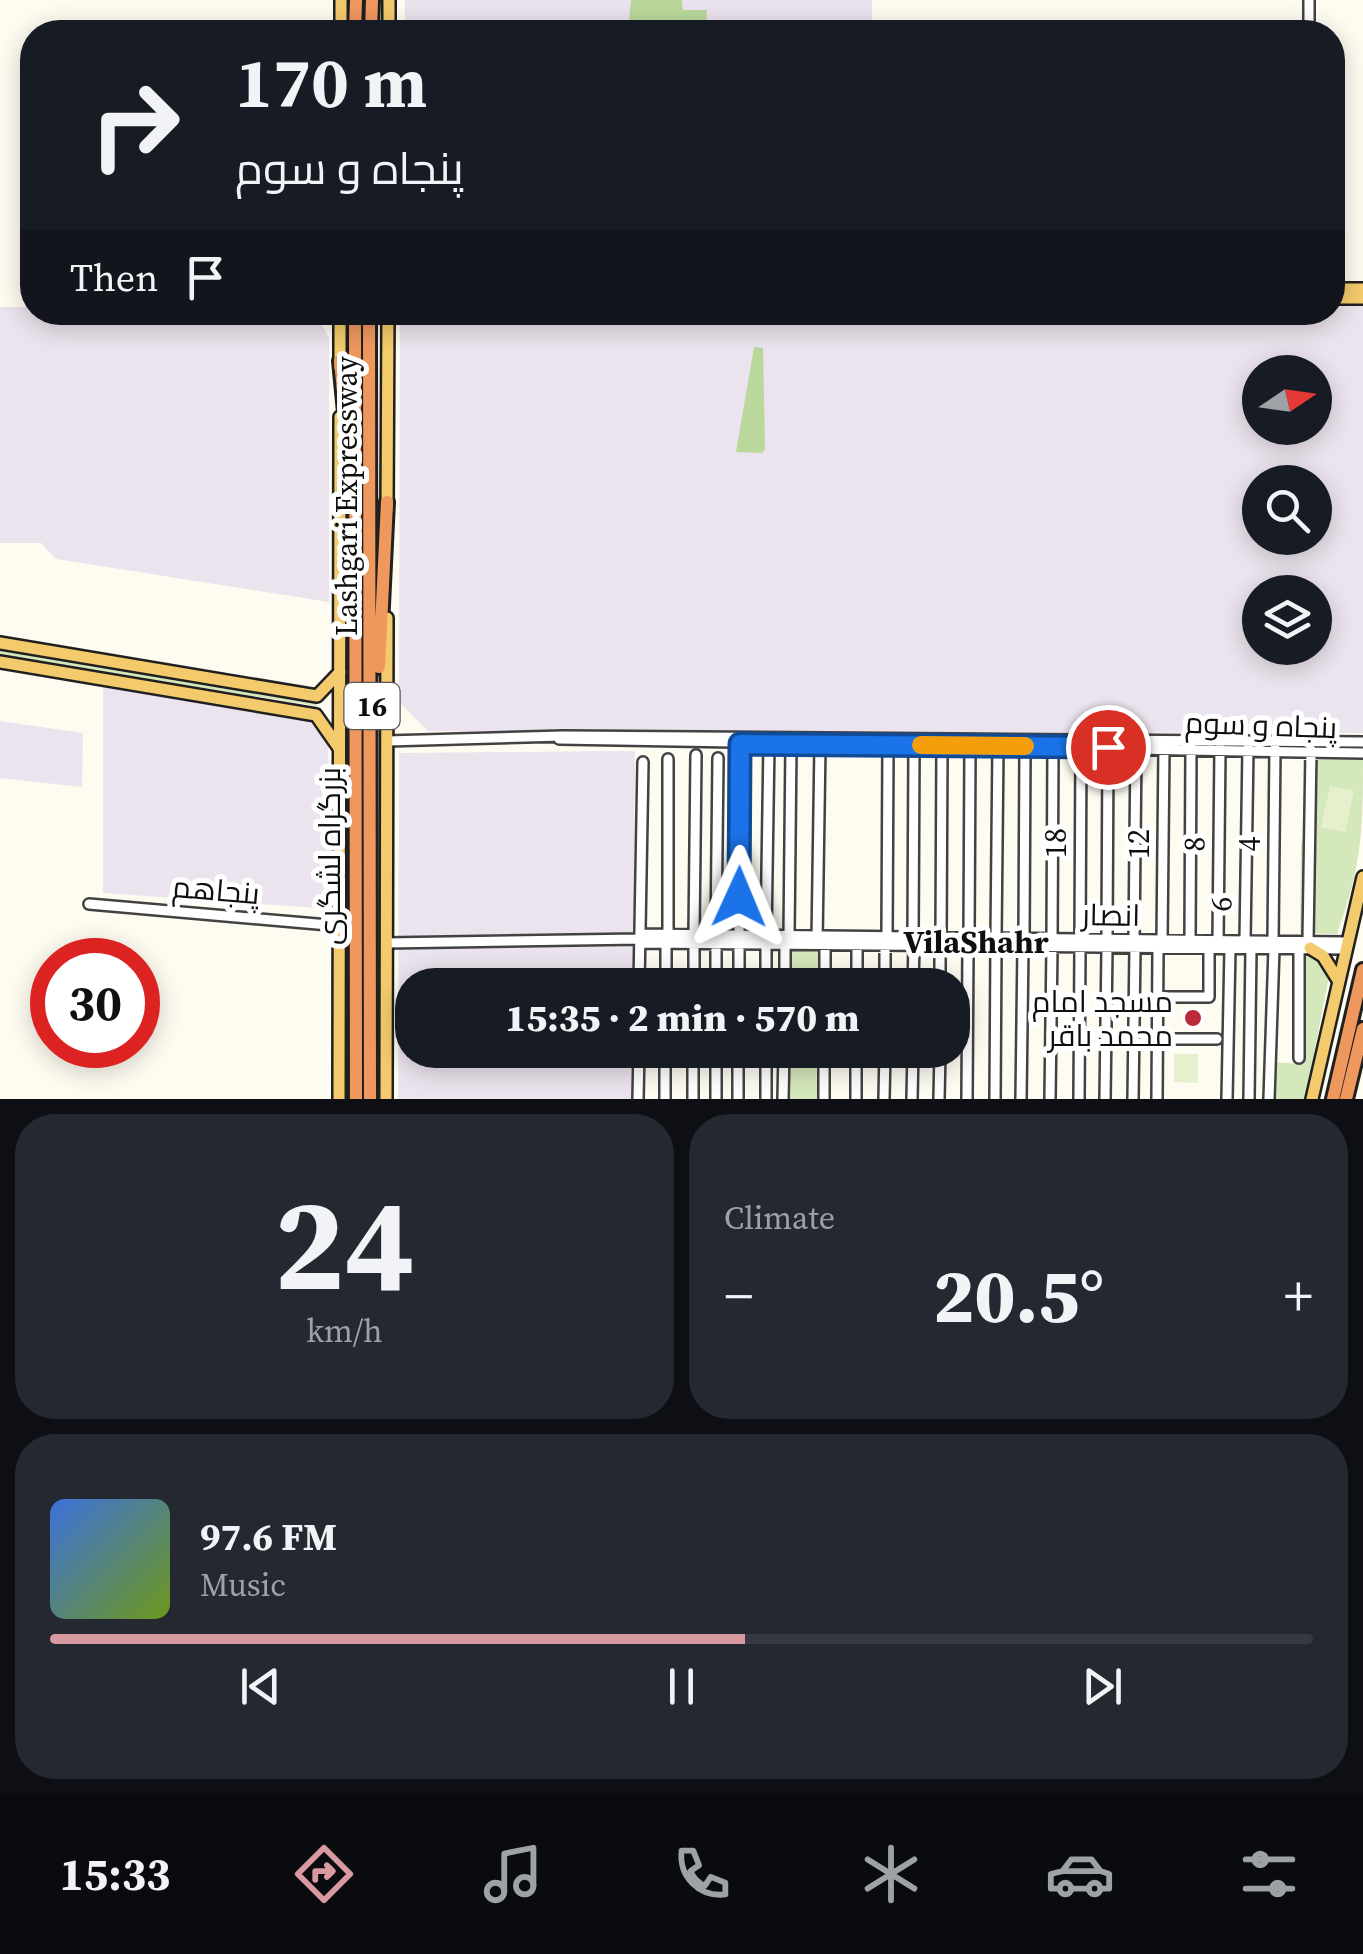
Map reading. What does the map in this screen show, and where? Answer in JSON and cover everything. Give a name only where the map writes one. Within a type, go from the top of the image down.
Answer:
[{"type":"highway","name":"بزرگراه لشگری","points":[[355,325],[356,1099]]},
{"type":"highway","name":"Lashgari Expressway","points":[[369,325],[372,1099]]},
{"type":"highway","points":[[340,361],[354,482]]},
{"type":"highway","points":[[372,719],[382,645],[388,502]]},
{"type":"highway","points":[[1333,1099],[1363,970]]},
{"type":"highway","points":[[1346,1099],[1363,1029]]},
{"type":"main road","points":[[340,325],[340,1099]]},
{"type":"main road","points":[[386,1099],[388,325]]},
{"type":"main road","points":[[0,643],[317,696],[326,707],[316,715]]},
{"type":"main road","points":[[0,662],[316,715],[340,750]]},
{"type":"main road","points":[[317,696],[340,672]]},
{"type":"main road","points":[[1312,1099],[1363,877]]},
{"type":"main road","points":[[1306,946],[1323,956],[1338,980]]},
{"type":"street","name":"پنجاه و سوم","points":[[559,739],[563,736],[1294,745],[1363,742]]},
{"type":"street","name":"پنجاه و سوم","points":[[387,741],[559,739],[1192,748],[1294,745],[1312,750],[1363,752]]},
{"type":"street","points":[[739,968],[740,744]]},
{"type":"street","points":[[766,968],[769,744]]},
{"type":"street","points":[[786,968],[791,744]]},
{"type":"street","points":[[820,745],[823,968]]},
{"type":"street","points":[[885,968],[888,745]]},
{"type":"street","points":[[913,968],[914,745]]},
{"type":"street","points":[[940,968],[942,746]]},
{"type":"street","points":[[967,1099],[970,746]]},
{"type":"street","points":[[995,1099],[998,746]]},
{"type":"street","points":[[1022,1099],[1025,746]]},
{"type":"street","points":[[1050,1099],[1053,746]]},
{"type":"street","name":"18","points":[[1079,1099],[1080,747]]},
{"type":"street","points":[[1105,1099],[1108,747]]},
{"type":"street","points":[[1133,1099],[1136,747]]},
{"type":"street","name":"12","points":[[1156,1099],[1164,747]]},
{"type":"street","points":[[1190,940],[1192,748]]},
{"type":"street","name":"8","points":[[1157,997],[1209,998],[1220,748]]},
{"type":"street","name":"6","points":[[1248,748],[1250,1099]]},
{"type":"street","name":"4","points":[[1269,1099],[1275,748]]},
{"type":"street","points":[[1299,1058],[1312,750]]},
{"type":"street","points":[[694,968],[696,755]]},
{"type":"street","points":[[716,968],[718,758]]},
{"type":"street","points":[[666,968],[668,759]]},
{"type":"street","points":[[638,968],[642,762]]},
{"type":"street","name":"پنجاهم","points":[[88,904],[340,926]]},
{"type":"street","name":"انصار","points":[[386,943],[639,939],[644,934],[667,939],[1345,946]]},
{"type":"street","name":"انصار","points":[[1160,944],[1190,940],[1230,948],[1248,945]]},
{"type":"street","name":"انصار","points":[[820,941],[857,945],[886,941]]},
{"type":"street","points":[[857,945],[857,968]]},
{"type":"street","points":[[1227,1099],[1230,948]]},
{"type":"street","points":[[1157,1038],[1217,1039]]},
{"type":"street","points":[[638,1068],[638,1099]]},
{"type":"street","points":[[665,1099],[666,1068]]},
{"type":"street","points":[[692,1099],[693,1068]]},
{"type":"street","points":[[716,1068],[716,1099]]},
{"type":"street","points":[[738,1068],[738,1099]]},
{"type":"street","points":[[766,1068],[766,1099]]},
{"type":"street","points":[[784,1068],[784,1099]]},
{"type":"street","points":[[824,1068],[824,1099]]},
{"type":"street","points":[[856,1068],[856,1099]]},
{"type":"street","points":[[884,1068],[884,1099]]},
{"type":"street","points":[[912,1068],[912,1099]]},
{"type":"street","points":[[940,1068],[940,1099]]},
{"type":"shaded area","points":[[405,0],[872,0],[872,20],[405,20]]},
{"type":"shaded area","points":[[1345,303],[1363,303],[1363,733],[428,731],[399,702],[400,325],[1345,325]]},
{"type":"shaded area","points":[[0,307],[20,307],[20,325],[322,325],[329,338],[329,602],[56,559],[41,543],[0,543]]},
{"type":"shaded area","points":[[103,687],[311,720],[328,733],[331,909],[103,893]]},
{"type":"shaded area","points":[[0,721],[83,733],[82,787],[0,778]]},
{"type":"shaded area","points":[[635,751],[633,968],[398,968],[399,753]]},
{"type":"shaded area","points":[[398,1068],[633,1068],[632,1099],[398,1099]]},
{"type":"green space","points":[[631,0],[682,0],[683,10],[707,10],[707,20],[629,20]]},
{"type":"green space","points":[[754,347],[763,348],[765,449],[762,453],[736,452]]},
{"type":"green space","points":[[344,455],[351,503],[349,1099],[343,1099]]},
{"type":"green space","points":[[0,647],[316,700],[317,706],[0,656]]},
{"type":"green space","points":[[384,678],[382,1099],[377,1040],[380,696]]},
{"type":"green space","points":[[1363,758],[1359,847],[1352,888],[1337,934],[1300,933],[1301,847],[1315,760]]},
{"type":"green space","points":[[1330,786],[1354,791],[1345,832],[1321,827]]},
{"type":"green space","points":[[787,946],[820,946],[820,968],[787,968]]},
{"type":"green space","points":[[1301,950],[1311,951],[1329,977],[1305,1099],[1271,1099],[1272,1062],[1300,1064]]},
{"type":"green space","points":[[1174,1054],[1198,1054],[1198,1083],[1174,1082]]},
{"type":"green space","points":[[786,1068],[820,1068],[820,1099],[785,1099]]},
{"type":"slow traffic","points":[[921,745],[1025,746]]},
{"type":"place","name":"مسجد امام محمد باقر","points":[[1193,1018]]},
{"type":"district","name":"VilaShahr","points":[[976,942]]},
{"type":"route","points":[[739,897],[740,744],[1108,747]]}]
